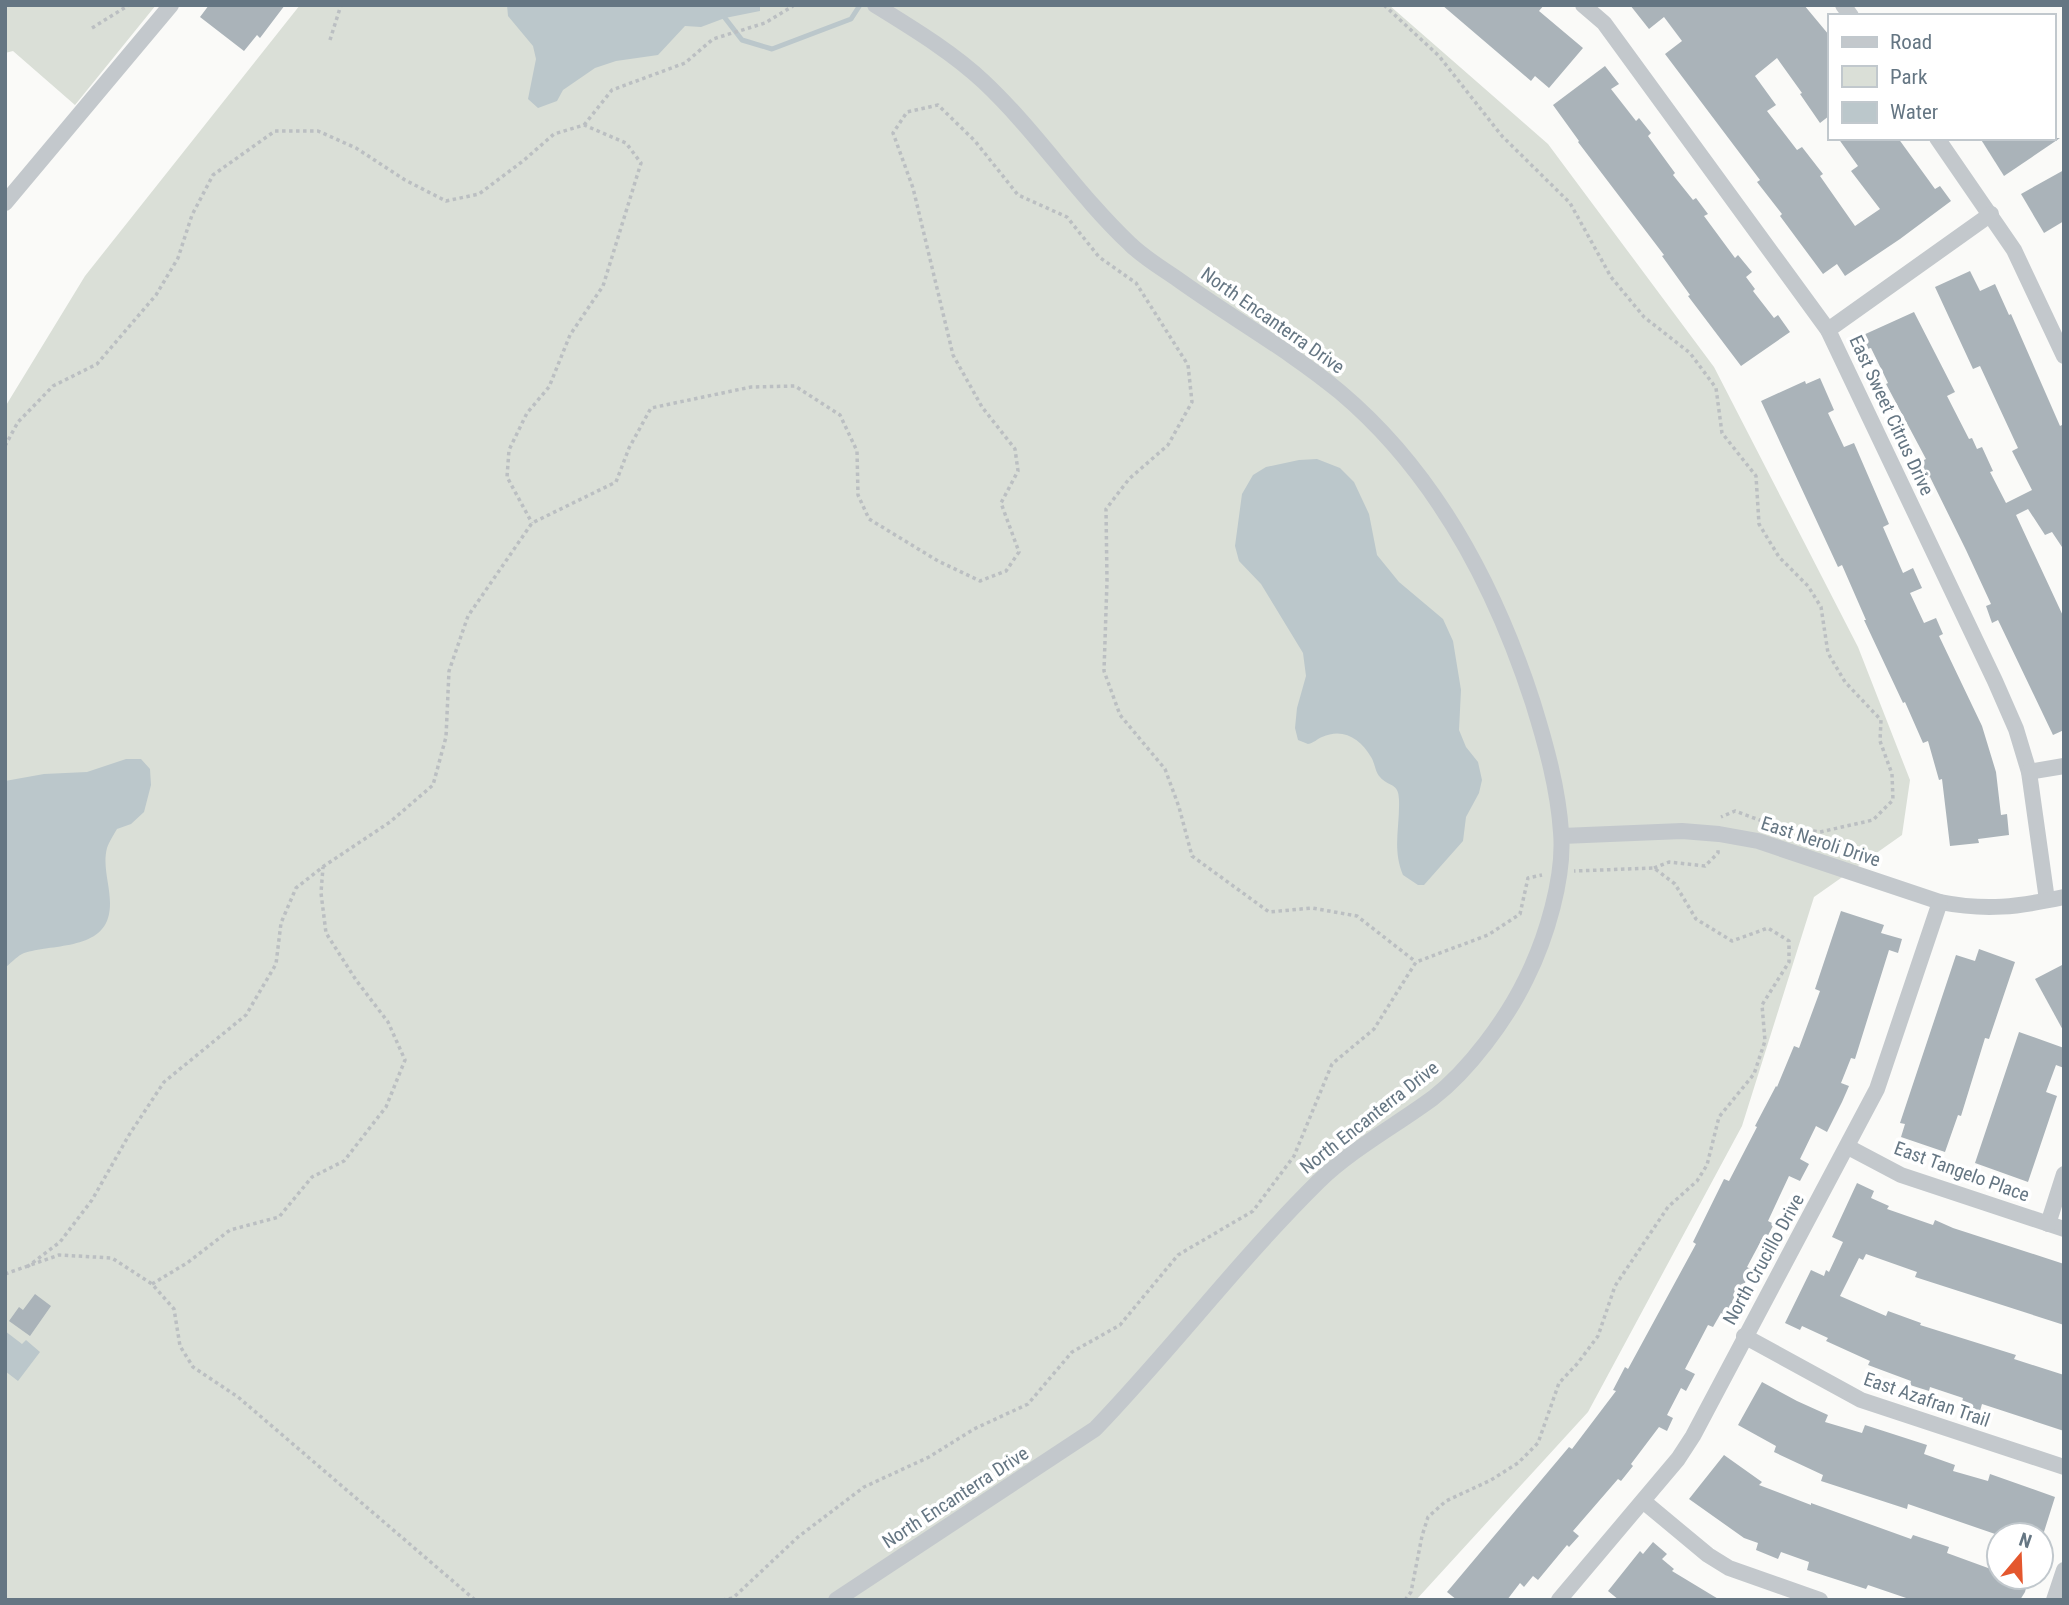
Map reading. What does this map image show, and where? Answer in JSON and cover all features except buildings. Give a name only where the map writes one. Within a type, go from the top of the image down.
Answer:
[{"type":"street","points":[[5,203],[171,5]]},
{"type":"street","name":"East Sweet Citrus Drive","points":[[1583,5],[1604,23],[1828,330],[2016,729],[2029,772],[2047,900]]},
{"type":"street","name":"North Encanterra Drive","points":[[836,1600],[1095,1429],[1283,1218],[1323,1177],[1438,1094],[1480,1050],[1509,1012],[1529,974],[1557,888],[1562,836],[1549,754],[1520,665],[1486,582],[1443,508],[1402,457],[1340,392],[1271,340],[1194,292],[1133,248],[1083,194],[1038,138],[981,79],[881,9]]},
{"type":"street","points":[[1938,140],[2014,250],[2064,356]]},
{"type":"street","points":[[1828,330],[1991,214]]},
{"type":"street","points":[[2029,772],[2064,766]]},
{"type":"street","name":"East Neroli Drive","points":[[1562,836],[1682,831],[1719,834],[1758,841],[1940,902],[1971,908],[2007,907],[2064,897]]},
{"type":"street","name":"North Crucillo Drive","points":[[1559,1600],[1678,1459],[1693,1436],[1877,1089],[1940,902]]},
{"type":"street","name":"East Tangelo Place","points":[[1848,1147],[1901,1175],[2056,1227]]},
{"type":"street","points":[[2056,1227],[2064,1174]]},
{"type":"street","name":"East Azafran Trail","points":[[1744,1336],[1861,1400],[2064,1467]]},
{"type":"street","points":[[1643,1501],[1729,1568],[1820,1600]]},
{"type":"street","points":[[2053,1600],[2064,1570]]},
{"type":"path","points":[[92,28],[129,5]]},
{"type":"path","points":[[330,40],[341,5]]},
{"type":"path","points":[[722,1600],[733,1598],[798,1537],[864,1487],[929,1457],[974,1429],[1028,1404],[1072,1352],[1120,1325],[1178,1255],[1253,1211],[1294,1156],[1332,1064],[1374,1029],[1416,962],[1488,935],[1520,914],[1528,878],[1559,871],[1654,868],[1669,862],[1705,866],[1718,853],[1722,816],[1735,811],[1773,825],[1820,832],[1873,820],[1893,800],[1892,774],[1880,741],[1881,720],[1844,682],[1828,653],[1821,607],[1808,586],[1779,557],[1759,523],[1756,476],[1722,433],[1716,388],[1690,353],[1644,317],[1611,277],[1570,203],[1502,136],[1439,55],[1384,5]]},
{"type":"path","points":[[5,446],[18,422],[53,386],[97,365],[156,295],[178,258],[192,215],[212,175],[275,131],[318,131],[356,148],[405,180],[446,201],[479,194],[554,134],[583,125],[612,90],[685,63],[713,39],[765,23],[793,6]]},
{"type":"path","points":[[27,1267],[60,1242],[92,1200],[129,1135],[164,1082],[246,1015],[276,964],[281,923],[296,888],[390,822],[433,785],[446,737],[449,671],[468,616],[531,523],[616,482],[629,448],[650,408],[751,387],[795,386],[840,415],[857,450],[858,495],[869,519],[938,561],[980,581],[1006,571],[1019,552],[1001,503],[1018,471],[1015,449],[982,407],[953,355],[913,188],[893,133],[907,112],[938,105],[975,141],[1018,195],[1067,217],[1099,257],[1136,283],[1188,365],[1192,402],[1168,445],[1129,479],[1106,509],[1104,671],[1120,715],[1165,769],[1179,807],[1192,856],[1269,912],[1312,908],[1357,916],[1416,962]]},
{"type":"path","points":[[531,523],[507,477],[509,450],[527,413],[549,387],[570,335],[603,286],[641,163],[626,143],[583,125]]},
{"type":"path","points":[[152,1284],[187,1263],[230,1230],[279,1217],[313,1177],[344,1161],[386,1107],[405,1060],[388,1022],[356,980],[326,933],[321,893],[324,866]]},
{"type":"path","points":[[1405,1600],[1411,1592],[1428,1517],[1446,1501],[1491,1480],[1518,1463],[1538,1443],[1559,1383],[1598,1336],[1615,1286],[1668,1207],[1697,1181],[1707,1165],[1719,1117],[1754,1074],[1765,1041],[1762,1005],[1789,962],[1789,941],[1768,928],[1731,941],[1696,919],[1675,884],[1654,868]]},
{"type":"path","points":[[5,1274],[59,1255],[112,1258],[152,1284],[174,1309],[180,1346],[193,1367],[238,1396],[475,1600]]},
{"type":"green space","points":[[5,5],[156,5],[75,105],[13,51],[5,53]]},
{"type":"green space","points":[[300,5],[1389,5],[1548,144],[1714,367],[1858,647],[1910,780],[1902,835],[1814,897],[1742,1126],[1588,1412],[1416,1600],[5,1600],[5,407],[85,276]]},
{"type":"water","points":[[507,5],[760,5],[760,11],[725,18],[701,27],[685,26],[658,55],[616,61],[595,68],[563,90],[557,101],[538,108],[528,99],[536,59],[533,46],[508,16]]},
{"type":"water","points":[[1317,459],[1340,468],[1354,482],[1369,514],[1377,555],[1399,582],[1443,619],[1453,641],[1461,690],[1459,730],[1466,747],[1478,762],[1482,780],[1479,793],[1466,817],[1463,841],[1424,885],[1418,885],[1403,875],[1397,847],[1399,794],[1395,787],[1378,775],[1372,759],[1362,745],[1351,736],[1337,733],[1308,744],[1298,740],[1295,728],[1297,708],[1306,676],[1303,653],[1261,584],[1239,561],[1235,546],[1242,494],[1253,475],[1266,467]]},
{"type":"water","points":[[126,759],[141,759],[150,769],[151,785],[144,812],[131,824],[117,829],[107,848],[110,909],[102,929],[83,941],[22,954],[5,968],[5,781],[44,774],[87,772]]},
{"type":"water","points":[[5,1331],[22,1344],[26,1340],[40,1352],[18,1381],[5,1371]]},
{"type":"waterway","points":[[725,18],[742,40],[772,49],[851,19],[860,5]]}]
